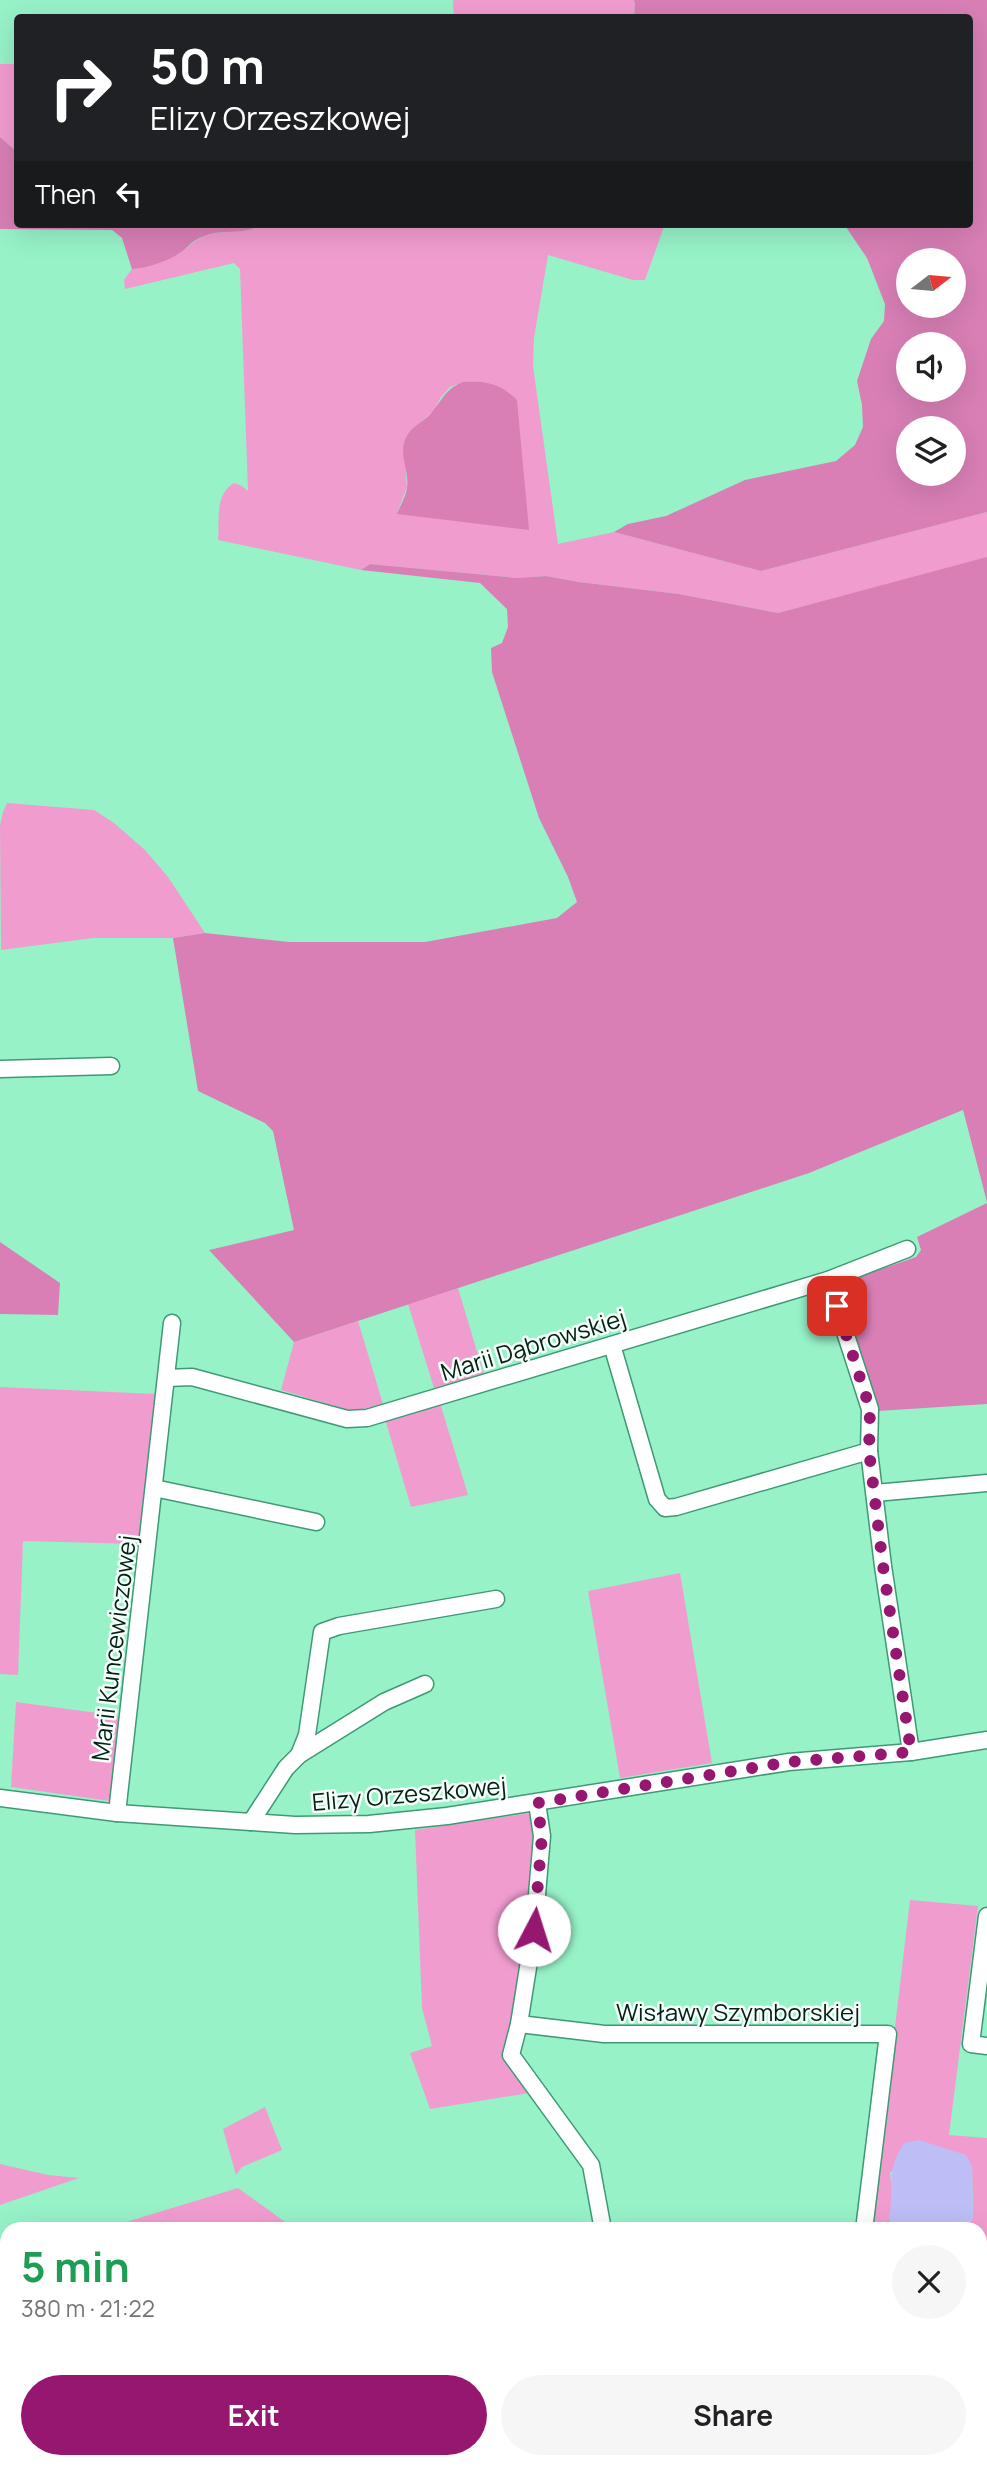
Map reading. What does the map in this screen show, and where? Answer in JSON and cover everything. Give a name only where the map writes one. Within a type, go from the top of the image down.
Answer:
[{"type":"street","points":[[0,1069],[111,1066]]},
{"type":"street","name":"Marii Dąbrowskiej","points":[[167,1378],[192,1377],[347,1419],[367,1418],[828,1280],[907,1249]]},
{"type":"street","points":[[828,1280],[870,1409],[869,1451],[911,1752]]},
{"type":"street","name":"Marii Kuncewiczowej","points":[[117,1812],[172,1323]]},
{"type":"street","points":[[612,1345],[657,1499],[665,1508],[869,1451]]},
{"type":"street","points":[[875,1493],[987,1483]]},
{"type":"street","points":[[154,1488],[316,1522]]},
{"type":"street","points":[[299,1755],[307,1735],[322,1632],[339,1626],[496,1599]]},
{"type":"street","points":[[251,1822],[286,1768],[299,1755],[384,1702],[425,1684]]},
{"type":"street","name":"Elizy Orzeszkowej","points":[[0,1798],[117,1812],[251,1822],[295,1825],[369,1824],[537,1803],[789,1762],[911,1752],[987,1740]]},
{"type":"street","points":[[537,1803],[542,1836],[534,1930],[519,2024],[511,2055],[591,2165],[602,2222]]},
{"type":"street","points":[[987,1916],[971,2044],[987,2046]]},
{"type":"street","name":"Wisławy Szymborskiej","points":[[519,2024],[604,2034],[888,2034],[865,2222]]},
{"type":"shaded area","points":[[453,0],[635,2],[634,14],[454,14]]},
{"type":"shaded area","points":[[633,0],[987,0],[987,512],[761,571],[614,532],[628,524],[666,516],[745,480],[836,461],[855,445],[863,427],[857,381],[871,339],[884,321],[885,304],[867,258],[847,228],[973,228],[973,14],[634,14]]},
{"type":"shaded area","points":[[0,64],[14,64],[14,149],[0,137]]},
{"type":"shaded area","points":[[0,137],[14,149],[14,228],[255,228],[203,236],[179,254],[132,269],[122,238],[112,230],[0,229]]},
{"type":"shaded area","points":[[664,228],[645,280],[633,280],[548,255],[534,338],[533,366],[558,544],[614,532],[761,571],[987,512],[987,558],[778,613],[679,594],[546,576],[517,578],[370,564],[361,570],[218,540],[219,508],[223,494],[234,483],[248,491],[240,269],[234,263],[125,289],[124,280],[132,269],[168,259],[207,235],[249,230]],"holes":[[[463,382],[476,382],[397,513],[407,487],[404,443],[408,434],[434,410],[450,387]]]},
{"type":"shaded area","points":[[463,382],[492,384],[517,400],[529,530],[397,514],[407,488],[403,447],[408,434],[429,415],[448,391]]},
{"type":"shaded area","points":[[987,557],[987,1202],[963,1110],[809,1173],[294,1342],[209,1250],[294,1230],[273,1131],[265,1123],[198,1091],[173,938],[205,933],[289,942],[425,942],[557,918],[577,902],[568,877],[539,818],[492,672],[491,648],[502,643],[508,627],[507,609],[480,583],[361,570],[370,564],[517,578],[546,576],[679,594],[778,613]]},
{"type":"shaded area","points":[[7,803],[94,810],[114,823],[145,850],[168,877],[205,933],[173,938],[93,938],[1,950],[0,825]]},
{"type":"shaded area","points":[[987,1203],[987,1404],[878,1411],[838,1284],[916,1257],[921,1250],[917,1237]]},
{"type":"shaded area","points":[[0,1242],[60,1283],[58,1315],[0,1314]]},
{"type":"shaded area","points":[[458,1288],[484,1375],[434,1388],[408,1304]]},
{"type":"shaded area","points":[[358,1321],[383,1404],[359,1410],[344,1409],[281,1390],[294,1342]]},
{"type":"shaded area","points":[[0,1387],[156,1394],[138,1544],[23,1541],[18,1675],[0,1674]]},
{"type":"shaded area","points":[[440,1403],[468,1495],[411,1507],[385,1419]]},
{"type":"shaded area","points":[[680,1573],[712,1763],[620,1778],[588,1591]]},
{"type":"shaded area","points":[[16,1702],[119,1716],[110,1801],[11,1787]]},
{"type":"shaded area","points":[[531,1813],[534,1846],[528,1929],[505,2058],[529,2093],[430,2109],[410,2053],[432,2046],[422,2008],[415,1830]]},
{"type":"shaded area","points":[[910,1900],[978,1906],[949,2135],[987,2138],[987,2222],[970,2222],[973,2219],[972,2166],[890,2172],[893,2200],[889,2218],[892,2222],[872,2222]]},
{"type":"shaded area","points":[[265,2107],[282,2150],[242,2167],[236,2175],[223,2129]]},
{"type":"shaded area","points":[[0,2164],[48,2175],[79,2178],[0,2205]]},
{"type":"shaded area","points":[[238,2188],[285,2222],[126,2222]]},
{"type":"water","points":[[919,2140],[966,2155],[972,2166],[973,2219],[970,2222],[894,2222],[889,2218],[892,2172],[904,2143]]},
{"type":"route","points":[[534,1930],[542,1836],[537,1803],[789,1762],[911,1752],[869,1451],[870,1409],[837,1306]]}]
